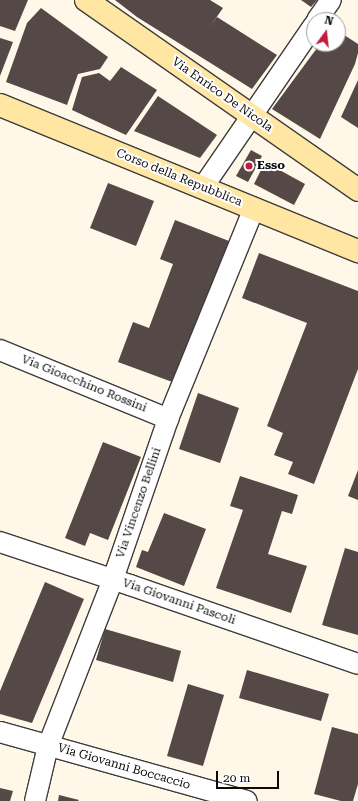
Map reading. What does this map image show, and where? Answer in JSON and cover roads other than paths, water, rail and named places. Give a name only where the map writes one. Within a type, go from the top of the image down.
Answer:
[{"type":"main road","name":"Via Enrico De Nicola","points":[[86,0],[358,190]]},
{"type":"main road","name":"Corso della Repubblica","points":[[0,105],[358,251]]},
{"type":"street","points":[[323,12],[331,0]]},
{"type":"street","points":[[203,188],[306,37]]},
{"type":"street","name":"Via Vincenzo Bellini","points":[[35,801],[48,746],[113,579],[168,419],[254,208]]},
{"type":"street","name":"Via Gioacchino Rossini","points":[[0,350],[168,419]]},
{"type":"street","name":"Via Giovanni Pascoli","points":[[0,542],[113,579],[358,664]]},
{"type":"street","name":"Via Giovanni Boccaccio","points":[[0,732],[247,801]]},
{"type":"place","name":"Esso","points":[[249,166]]}]
